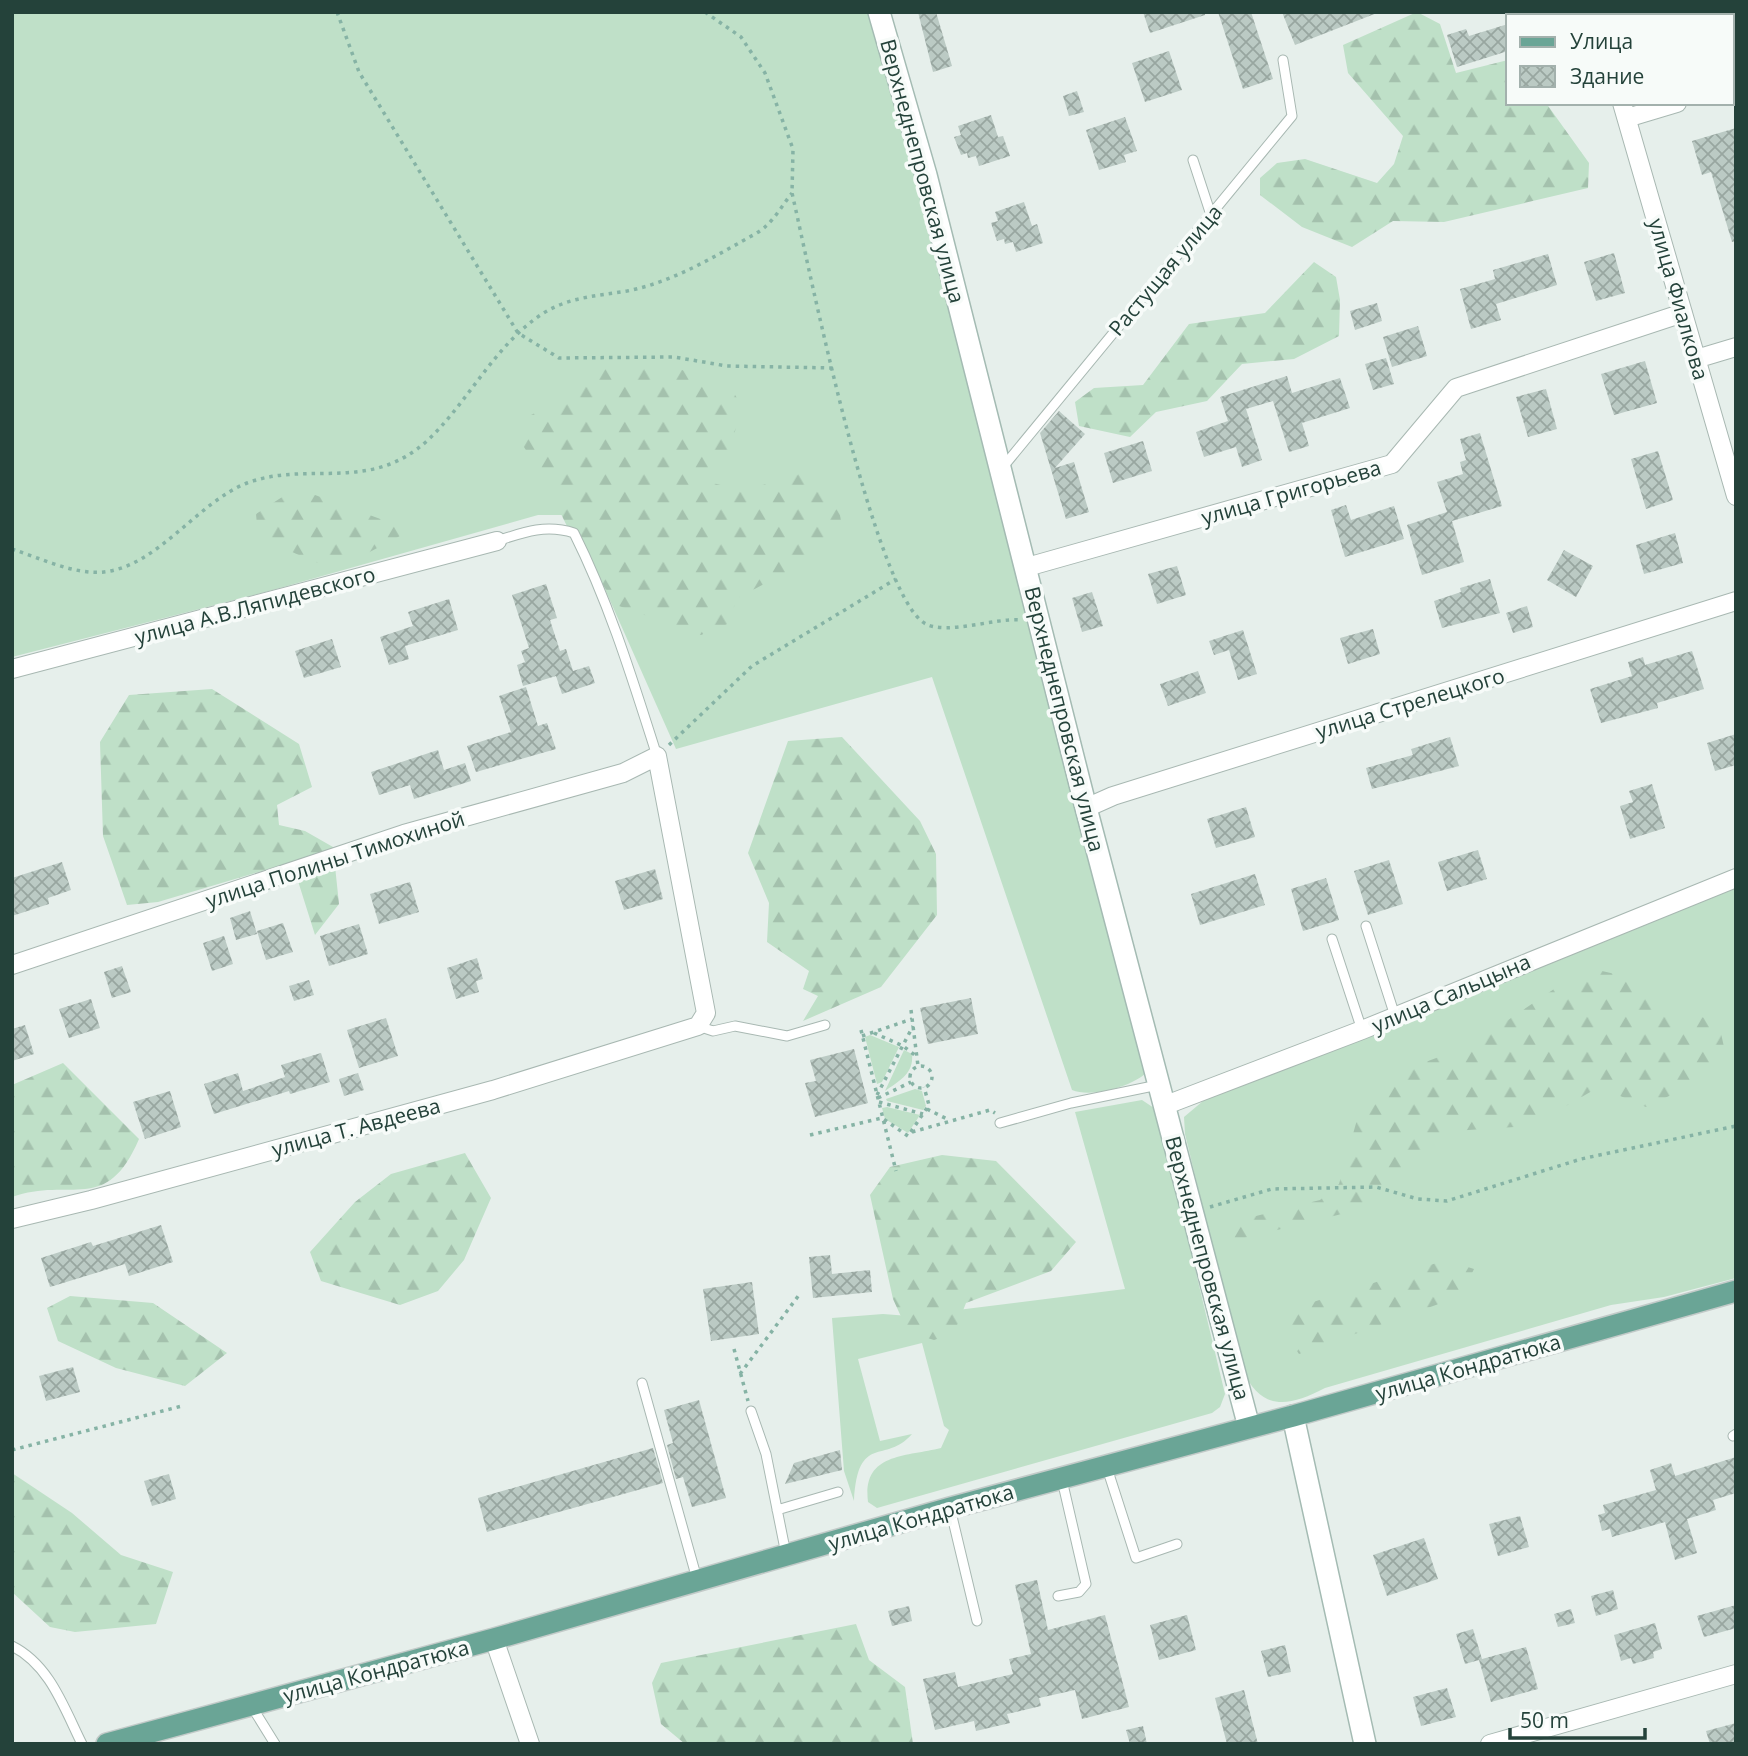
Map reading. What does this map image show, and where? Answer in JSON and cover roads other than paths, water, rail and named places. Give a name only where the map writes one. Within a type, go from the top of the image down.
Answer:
[{"type":"main road","name":"улица Кондратюка","points":[[107,1744],[131,1741],[950,1508],[1293,1416],[1736,1291]]},
{"type":"street","name":"Верхнеднепровская улица","points":[[879,12],[926,175],[1086,808],[1249,1427]]},
{"type":"street","points":[[1624,111],[1664,105]]},
{"type":"street","name":"улица Фиалкова","points":[[1624,111],[1736,496]]},
{"type":"street","name":"улица Григорьева","points":[[1027,567],[1392,464],[1456,388],[1683,313]]},
{"type":"street","points":[[1696,359],[1736,347]]},
{"type":"street","name":"улица А.В.Ляпидевского","points":[[12,669],[497,541]]},
{"type":"street","name":"улица Стрелецкого","points":[[1086,808],[1112,796],[1736,601]]},
{"type":"street","points":[[657,756],[704,993],[706,1013],[698,1026]]},
{"type":"street","name":"улица Полины Тимохиной","points":[[12,965],[404,834],[623,773],[657,756]]},
{"type":"street","name":"улица Сальцына","points":[[1163,1095],[1362,1030],[1736,878]]},
{"type":"street","name":"улица Т. Авдеева","points":[[12,1219],[91,1200],[493,1090],[698,1026]]},
{"type":"street","points":[[1293,1416],[1365,1744]]},
{"type":"street","points":[[494,1639],[530,1744]]},
{"type":"street","points":[[1490,1744],[1736,1674]]},
{"type":"lane","name":"Растущая улица","points":[[1002,468],[1292,116],[1283,60]]},
{"type":"lane","points":[[1193,160],[1211,215]]},
{"type":"lane","points":[[497,541],[532,529],[558,528],[574,533],[593,581],[609,609],[657,756]]},
{"type":"lane","points":[[1366,926],[1395,1016]]},
{"type":"lane","points":[[1332,939],[1362,1030]]},
{"type":"lane","points":[[698,1026],[713,1031],[736,1026],[787,1036],[825,1025]]},
{"type":"lane","points":[[1000,1123],[1071,1103],[1163,1095]]},
{"type":"lane","points":[[642,1383],[697,1579]]},
{"type":"lane","points":[[751,1411],[766,1454],[786,1554]]},
{"type":"lane","points":[[1106,1466],[1136,1558],[1177,1544]]},
{"type":"lane","points":[[1058,1596],[1079,1592],[1086,1584],[1062,1478]]},
{"type":"lane","points":[[777,1510],[838,1492]]},
{"type":"lane","points":[[950,1508],[977,1621]]},
{"type":"lane","points":[[12,1646],[27,1654],[46,1674],[82,1744]]},
{"type":"lane","points":[[251,1705],[275,1744]]}]
